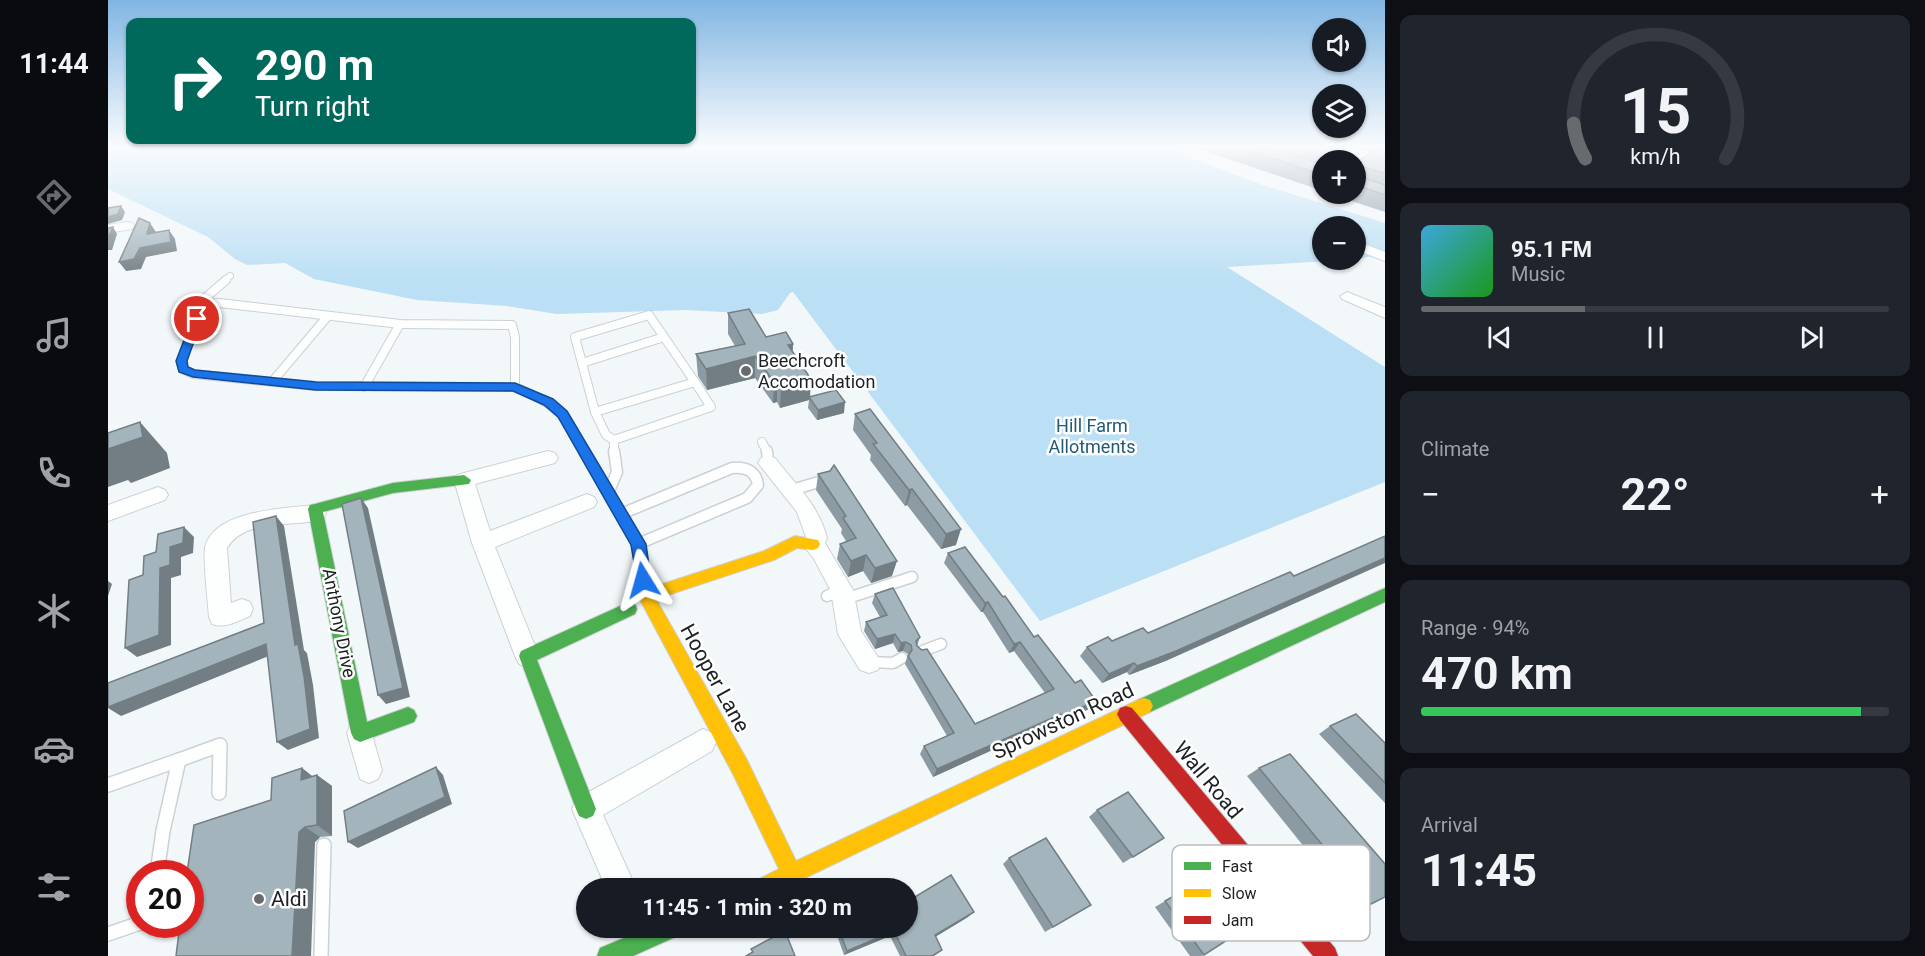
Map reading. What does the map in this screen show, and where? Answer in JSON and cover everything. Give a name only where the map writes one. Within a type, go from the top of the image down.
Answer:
[{"type":"street","points":[[108,229],[127,226]]},
{"type":"street","points":[[1366,249],[1385,257]]},
{"type":"street","points":[[1347,296],[1382,316]]},
{"type":"street","points":[[242,609],[221,626],[216,547],[226,531],[260,519],[316,513],[315,509],[393,489],[464,480],[548,458]]},
{"type":"street","points":[[768,463],[780,480],[792,490],[815,525],[817,538],[813,544]]},
{"type":"street","points":[[464,480],[483,543],[586,809],[617,878]]},
{"type":"street","points":[[108,513],[158,495]]},
{"type":"street","points":[[483,543],[587,502]]},
{"type":"street","name":"Anthony Drive","points":[[316,513],[369,770]]},
{"type":"street","points":[[651,594],[769,556],[795,542],[813,544],[822,553],[850,634],[868,662]]},
{"type":"street","name":"Hooper Lane","points":[[651,594],[646,596],[740,767],[792,874]]},
{"type":"street","name":"Sprowston Road","points":[[783,878],[1126,714],[1385,595]]},
{"type":"street","points":[[527,657],[629,609]]},
{"type":"street","name":"Wall Road","points":[[1126,714],[1235,845]]},
{"type":"street","points":[[360,733],[408,716]]},
{"type":"street","points":[[586,809],[703,742]]},
{"type":"street","points":[[608,956],[632,938]]},
{"type":"street","name":"Wall Road","points":[[1315,941],[1327,956]]},
{"type":"lane","points":[[230,276],[204,299],[205,304],[181,361],[183,369],[205,375],[272,382],[364,387],[515,387],[549,402],[563,414],[638,544],[643,580],[651,594]]},
{"type":"lane","points":[[205,304],[220,303],[400,324],[512,325],[515,387]]},
{"type":"lane","points":[[649,315],[711,407],[614,440],[606,435],[595,412],[575,337],[649,315]]},
{"type":"lane","points":[[272,382],[327,317]]},
{"type":"lane","points":[[364,387],[400,324]]},
{"type":"lane","points":[[582,363],[664,337]]},
{"type":"lane","points":[[595,412],[695,382]]},
{"type":"lane","points":[[609,491],[617,472],[614,440]]},
{"type":"lane","points":[[762,442],[767,450],[768,463]]},
{"type":"lane","points":[[621,514],[732,468],[740,467],[753,471],[756,475],[758,485],[747,498],[638,544]]},
{"type":"lane","points":[[792,490],[825,480]]},
{"type":"lane","points":[[838,595],[912,577]]},
{"type":"lane","points":[[920,652],[941,644]]},
{"type":"lane","points":[[868,662],[893,663],[902,658]]},
{"type":"lane","points":[[108,785],[220,745],[219,793]]},
{"type":"lane","points":[[159,860],[179,760]]},
{"type":"lane","points":[[321,956],[324,845]]},
{"type":"lane","points":[[108,934],[126,927]]},
{"type":"green space","name":"Hill Farm Allotments","points":[[116,193],[1287,193],[1312,200],[1312,204],[1324,204],[1363,216],[1312,216],[1312,262],[1227,267],[1385,367],[1385,482],[1040,621],[793,292],[778,310],[762,314],[685,310],[557,314],[507,306],[417,300],[314,279],[285,263],[247,265],[235,259],[208,237]]},
{"type":"green space","points":[[1366,217],[1385,223],[1385,254],[1366,257]]},
{"type":"building","points":[[121,206],[118,214],[108,217],[108,208]]},
{"type":"building","points":[[139,218],[150,223],[147,234],[169,230],[171,242],[140,248],[134,259],[119,262]]},
{"type":"building","points":[[113,227],[108,239],[108,228]]},
{"type":"building","points":[[749,309],[766,337],[786,332],[793,344],[788,345],[811,379],[781,387],[777,381],[774,382],[755,356],[706,369],[696,354],[745,344],[728,313]]},
{"type":"building","points":[[836,390],[845,402],[818,410],[809,397]]},
{"type":"building","points":[[870,409],[961,529],[946,534],[912,489],[909,490],[873,444],[877,443],[855,414]]},
{"type":"building","points":[[140,422],[143,437],[108,449],[108,433]]},
{"type":"building","points":[[834,465],[897,561],[875,568],[866,555],[851,561],[840,544],[856,538],[843,518],[846,516],[818,474],[830,471]]},
{"type":"building","points":[[361,498],[403,688],[378,695],[342,504]]},
{"type":"building","points":[[276,516],[295,645],[298,644],[304,676],[310,729],[277,742],[266,644],[108,707],[108,683],[264,623],[253,522]]},
{"type":"building","points":[[184,527],[183,543],[170,547],[170,565],[160,568],[159,635],[125,648],[129,580],[143,575],[144,556],[156,552],[158,534]]},
{"type":"building","points":[[1385,536],[1385,558],[1176,651],[1137,666],[1134,663],[1109,674],[1087,647],[1108,637],[1112,641],[1143,628],[1148,633],[1290,572],[1294,576]]},
{"type":"building","points":[[965,547],[1003,597],[1005,596],[1034,637],[1038,635],[1075,683],[1081,680],[1096,701],[1062,716],[1061,714],[937,769],[924,746],[954,733],[908,656],[912,650],[911,645],[906,642],[901,643],[895,634],[877,639],[866,622],[887,615],[875,594],[893,588],[920,637],[916,641],[917,646],[922,650],[927,649],[975,724],[1054,689],[1020,642],[1014,644],[988,602],[985,603],[948,553]]},
{"type":"building","points":[[1356,714],[1385,743],[1385,783],[1330,726]]},
{"type":"building","points":[[1290,754],[1369,845],[1322,845],[1259,768]]},
{"type":"building","points":[[436,767],[445,797],[348,842],[344,811]]},
{"type":"building","name":"Aldi","points":[[302,768],[301,780],[317,775],[317,825],[305,827],[299,832],[292,956],[176,956],[178,938],[204,938],[204,860],[189,860],[194,825],[271,800],[272,778]]},
{"type":"building","points":[[1128,792],[1164,838],[1133,857],[1097,810]]},
{"type":"building","points":[[1046,838],[1091,905],[1053,927],[1009,858]]},
{"type":"building","points":[[1370,847],[1385,864],[1385,897],[1371,904]]},
{"type":"building","points":[[951,875],[974,912],[935,935],[942,950],[932,956],[906,956],[897,938],[918,938],[918,895]]},
{"type":"building","points":[[1172,897],[1172,911],[1165,901]]},
{"type":"building","points":[[772,938],[788,938],[795,956],[746,956],[753,952],[751,949]]},
{"type":"building","points":[[842,938],[878,938],[847,951]]},
{"type":"building","points":[[1194,941],[1226,941],[1204,955]]},
{"type":"traffic: fast","points":[[408,716],[360,733],[315,509],[393,488],[464,480]]},
{"type":"traffic: fast","points":[[1144,706],[1385,595]]},
{"type":"traffic: fast","points":[[586,809],[527,656],[629,609]]},
{"type":"traffic: fast","points":[[608,956],[650,938]]},
{"type":"traffic: slow","points":[[792,874],[740,767],[646,596],[769,556],[795,542],[813,544]]},
{"type":"traffic: slow","points":[[783,878],[1144,706]]},
{"type":"traffic: jam","points":[[1126,714],[1235,845]]},
{"type":"traffic: jam","points":[[1315,941],[1327,956]]},
{"type":"place","name":"Beechcroft Accomodation","points":[[746,371]]},
{"type":"place","name":"Aldi","points":[[259,899]]},
{"type":"route","points":[[197,319],[181,361],[183,369],[193,374],[316,386],[515,387],[549,402],[563,414],[638,544],[643,580]]}]
